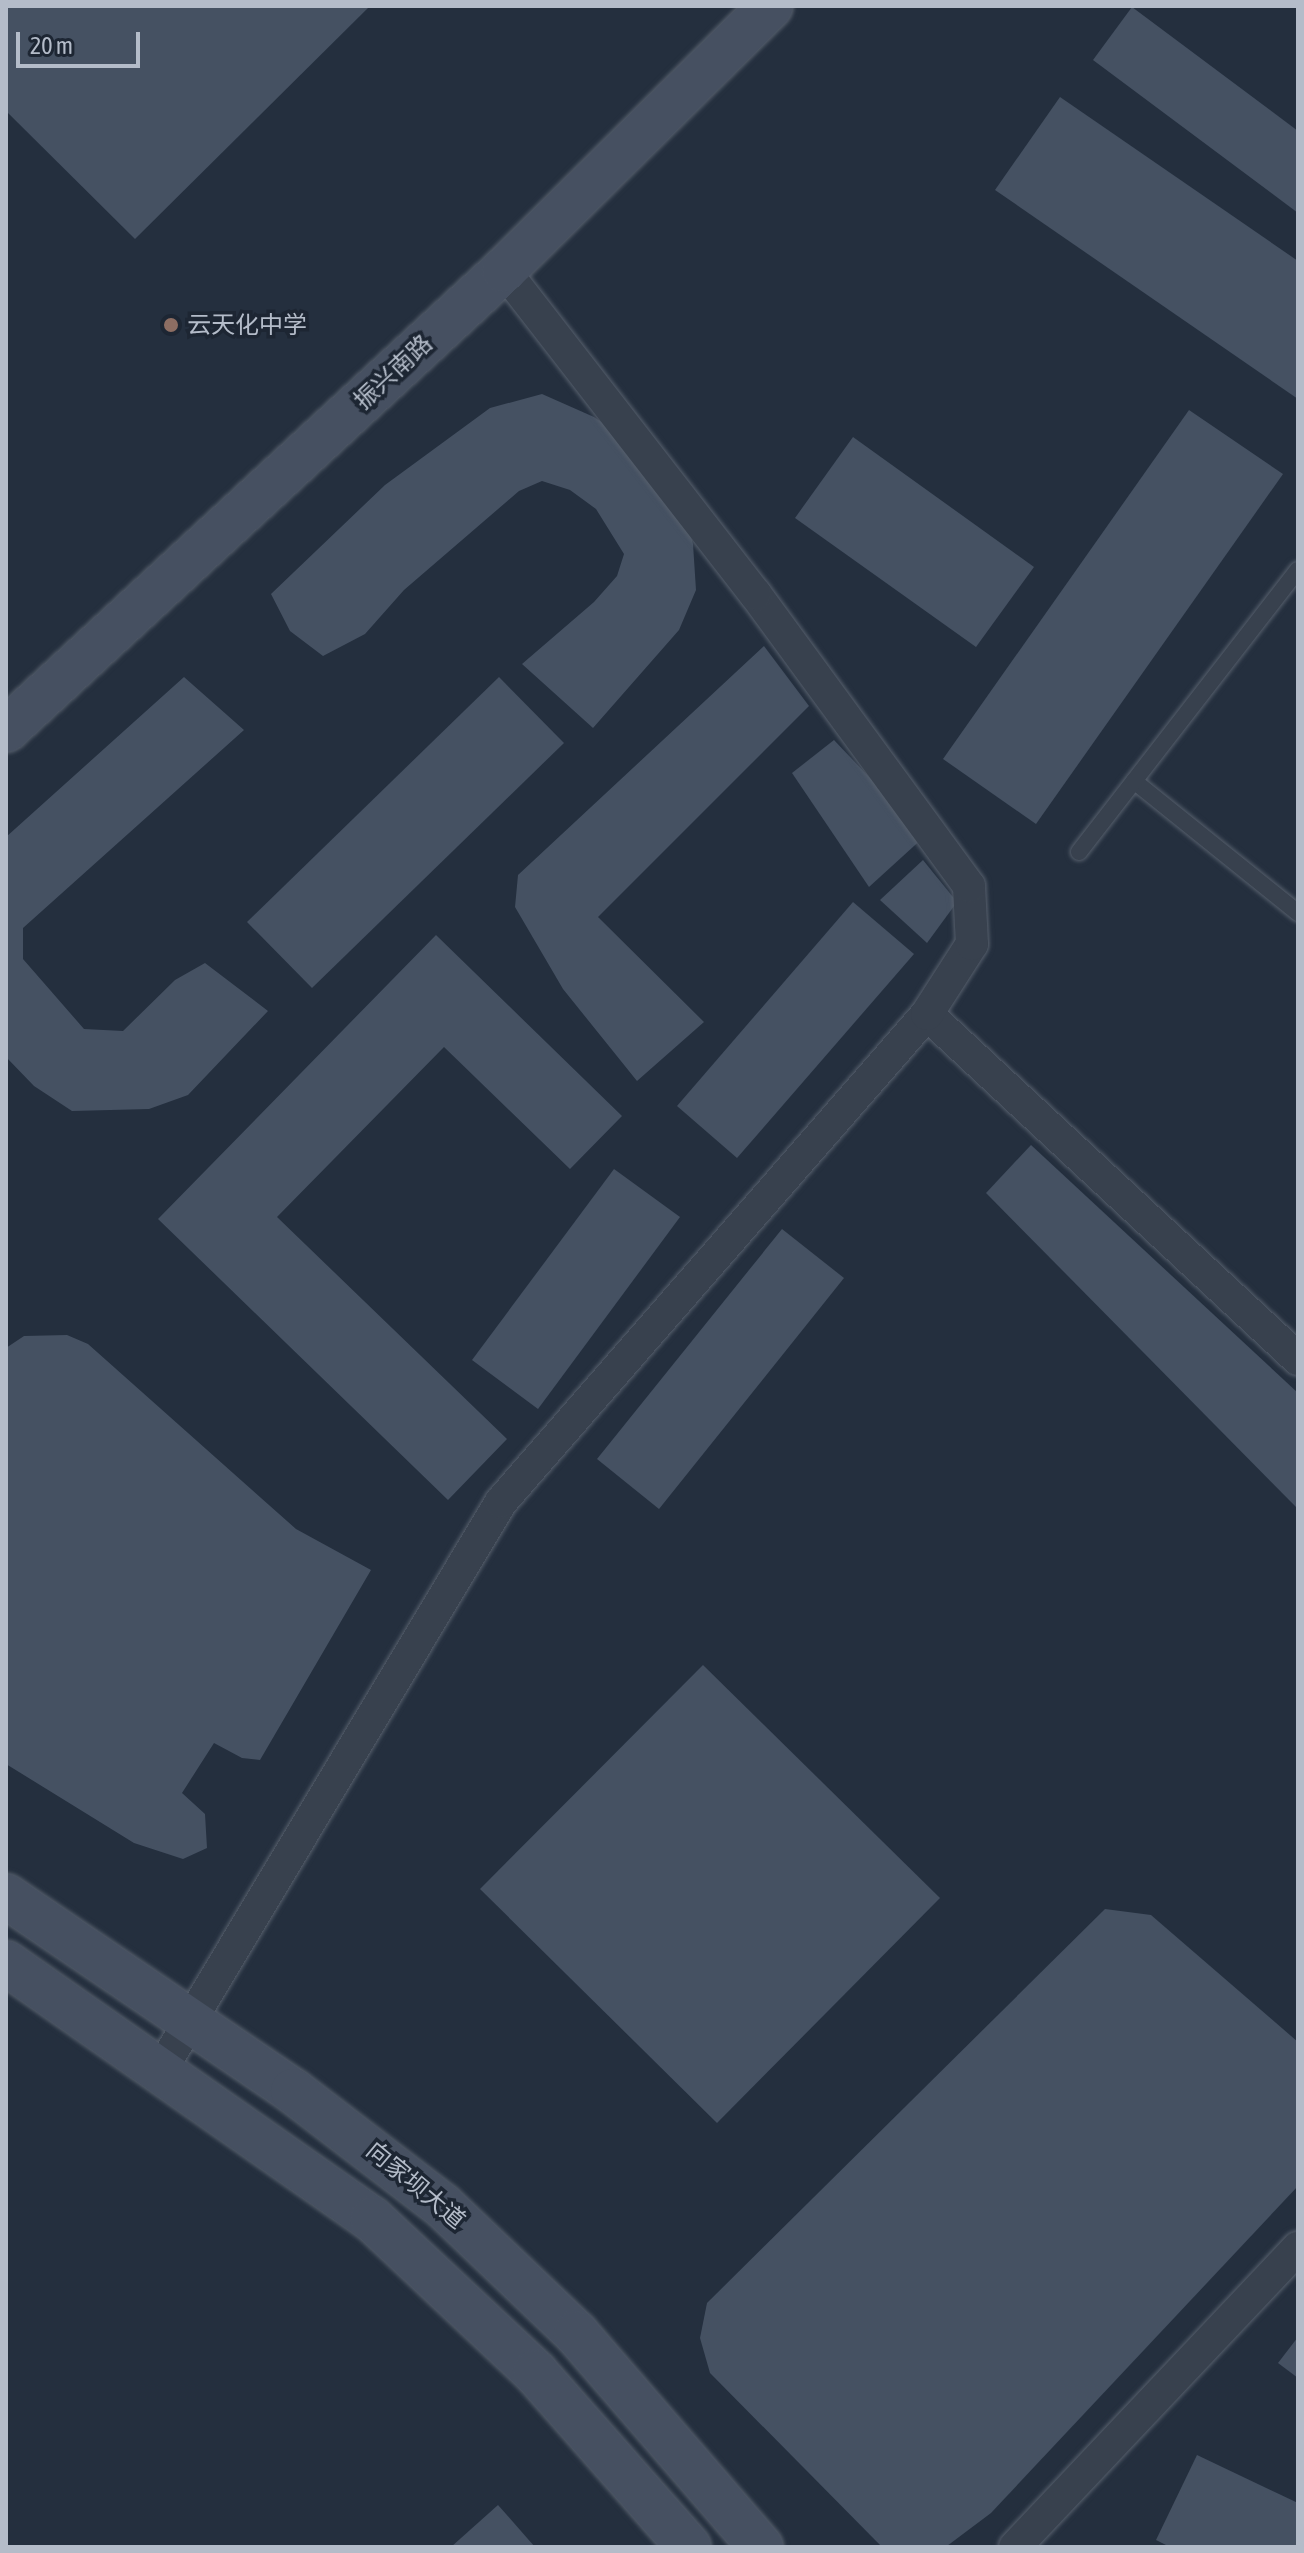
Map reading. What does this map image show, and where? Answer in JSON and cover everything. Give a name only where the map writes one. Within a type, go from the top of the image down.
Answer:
[{"type":"main road","name":"振兴南路","points":[[6,730],[504,270],[771,6]]},
{"type":"main road","name":"向家坝大道","points":[[6,1896],[370,2146],[478,2237],[625,2386],[761,2547]]},
{"type":"main road","points":[[6,1963],[336,2190],[440,2278],[535,2372],[689,2547]]},
{"type":"street","points":[[162,2068],[501,1502],[927,1014],[972,944],[969,886],[755,594],[504,270]]},
{"type":"street","points":[[927,1014],[1298,1359]]},
{"type":"street","points":[[1015,2547],[1298,2248]]},
{"type":"lane","points":[[1079,852],[1298,570]]},
{"type":"lane","points":[[1134,781],[1298,913]]},
{"type":"building","points":[[6,6],[370,6],[135,239],[6,111]]},
{"type":"building","points":[[1132,7],[1298,131],[1298,213],[1093,60]]},
{"type":"building","points":[[1060,97],[1298,261],[1298,399],[995,190]]},
{"type":"building","points":[[542,394],[594,417],[632,442],[683,507],[693,544],[696,590],[679,630],[593,728],[522,664],[594,602],[617,576],[624,554],[596,509],[570,490],[542,481],[519,491],[404,590],[365,634],[323,656],[290,631],[271,594],[385,485],[490,408]]},
{"type":"building","points":[[1189,410],[1283,474],[1036,824],[943,759]]},
{"type":"building","points":[[853,437],[1034,567],[976,647],[795,518]]},
{"type":"building","points":[[764,646],[809,706],[598,917],[704,1022],[637,1081],[563,989],[515,907],[518,875]]},
{"type":"building","points":[[184,677],[244,730],[23,928],[23,959],[84,1029],[123,1031],[175,980],[205,963],[268,1011],[188,1095],[149,1109],[72,1111],[34,1086],[6,1057],[6,837]]},
{"type":"building","points":[[499,677],[564,743],[312,988],[247,922]]},
{"type":"building","points":[[834,740],[925,836],[869,887],[792,773]]},
{"type":"building","points":[[923,860],[957,902],[927,943],[880,900]]},
{"type":"building","points":[[853,902],[914,954],[737,1158],[677,1106]]},
{"type":"building","points":[[436,935],[622,1116],[570,1169],[444,1047],[277,1217],[507,1439],[448,1500],[158,1219]]},
{"type":"building","points":[[1031,1145],[1298,1393],[1298,1509],[986,1193]]},
{"type":"building","points":[[614,1169],[680,1217],[538,1409],[472,1360]]},
{"type":"building","points":[[782,1229],[844,1278],[659,1509],[597,1459]]},
{"type":"building","points":[[67,1335],[88,1344],[296,1529],[371,1570],[260,1760],[242,1758],[214,1743],[182,1793],[205,1814],[207,1848],[183,1859],[134,1843],[6,1764],[6,1348],[24,1336]]},
{"type":"building","points":[[703,1665],[940,1898],[717,2123],[480,1889]]},
{"type":"building","points":[[1105,1909],[1151,1915],[1298,2042],[1298,2186],[991,2513],[947,2546],[882,2547],[710,2373],[700,2338],[707,2303]]},
{"type":"building","points":[[1298,2337],[1298,2378],[1278,2363]]},
{"type":"building","points":[[1197,2455],[1298,2503],[1298,2547],[1170,2547],[1156,2540]]},
{"type":"building","points":[[498,2505],[535,2547],[451,2547]]},
{"type":"place","name":"云天化中学","points":[[171,325]]}]
